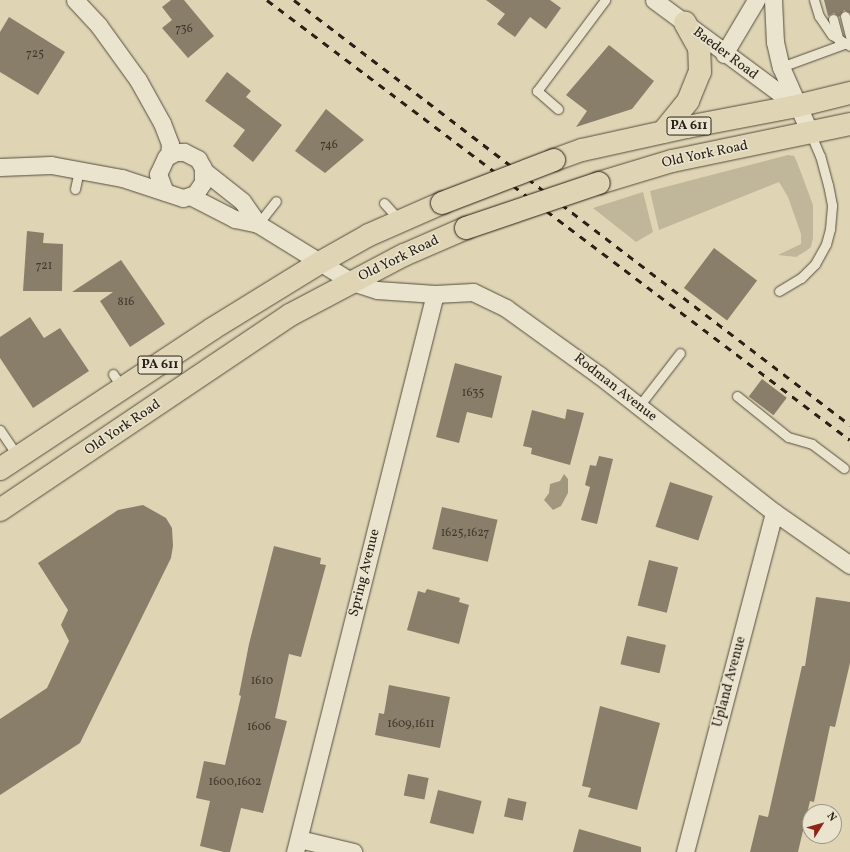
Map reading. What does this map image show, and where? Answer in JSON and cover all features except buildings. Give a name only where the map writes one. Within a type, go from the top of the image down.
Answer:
[{"type":"highway","points":[[663,132],[688,101],[700,72],[699,48],[685,23]]},
{"type":"highway","name":"PA 611","points":[[0,469],[118,382],[212,329],[321,262],[400,221],[528,168],[582,150],[663,132],[797,106],[850,93]]},
{"type":"highway","name":"Old York Road","points":[[0,510],[141,417],[229,354],[290,315],[352,282],[466,228],[599,182],[672,161],[850,124]]},
{"type":"street","points":[[75,0],[120,54],[154,107],[168,137],[161,177],[176,198],[190,196],[202,185],[204,171]]},
{"type":"street","name":"Baeder Road","points":[[654,0],[724,54],[797,106]]},
{"type":"street","points":[[724,54],[756,0]]},
{"type":"street","points":[[773,0],[775,42],[781,67],[810,133]]},
{"type":"street","points":[[154,107],[185,143],[191,154]]},
{"type":"street","points":[[161,177],[180,152],[191,154],[198,159],[204,171],[242,201],[258,224]]},
{"type":"street","points":[[0,168],[51,165],[122,178],[161,177]]},
{"type":"street","points":[[122,178],[161,177]]},
{"type":"street","points":[[190,196],[235,219],[258,224]]},
{"type":"street","name":"Rodman Avenue","points":[[258,224],[352,282],[377,290],[435,294],[473,292],[506,308],[599,374],[774,512],[850,565]]},
{"type":"street","name":"Spring Avenue","points":[[297,845],[435,294]]},
{"type":"street","name":"Upland Avenue","points":[[685,852],[774,512]]},
{"type":"street","points":[[297,845],[353,852]]},
{"type":"lane","points":[[558,109],[537,91],[605,0]]},
{"type":"lane","points":[[814,0],[819,16],[832,35],[844,44]]},
{"type":"lane","points":[[845,16],[850,36]]},
{"type":"lane","points":[[833,19],[844,44]]},
{"type":"lane","points":[[781,67],[844,44]]},
{"type":"lane","points":[[778,291],[800,278],[815,264],[826,244],[830,229],[832,205],[828,185],[820,156],[810,133]]},
{"type":"lane","points":[[75,189],[79,170]]},
{"type":"lane","points":[[258,224],[276,201]]},
{"type":"lane","points":[[384,203],[400,221]]},
{"type":"lane","points":[[639,406],[680,353]]},
{"type":"lane","points":[[737,396],[788,437],[812,444],[844,468]]},
{"type":"lane","points":[[0,430],[18,457]]},
{"type":"shaded area","points":[[788,155],[794,156],[797,162],[813,205],[813,238],[811,247],[796,257],[778,255],[801,244],[801,234],[788,197],[779,182],[659,230],[650,191]]},
{"type":"shaded area","points":[[643,192],[653,232],[636,242],[593,208]]},
{"type":"shaded area","points":[[564,474],[568,479],[568,493],[561,506],[553,510],[544,500],[549,493],[550,484],[560,481]]},
{"type":"railway","points":[[267,0],[850,440]]},
{"type":"railway","points":[[294,0],[850,425]]}]
